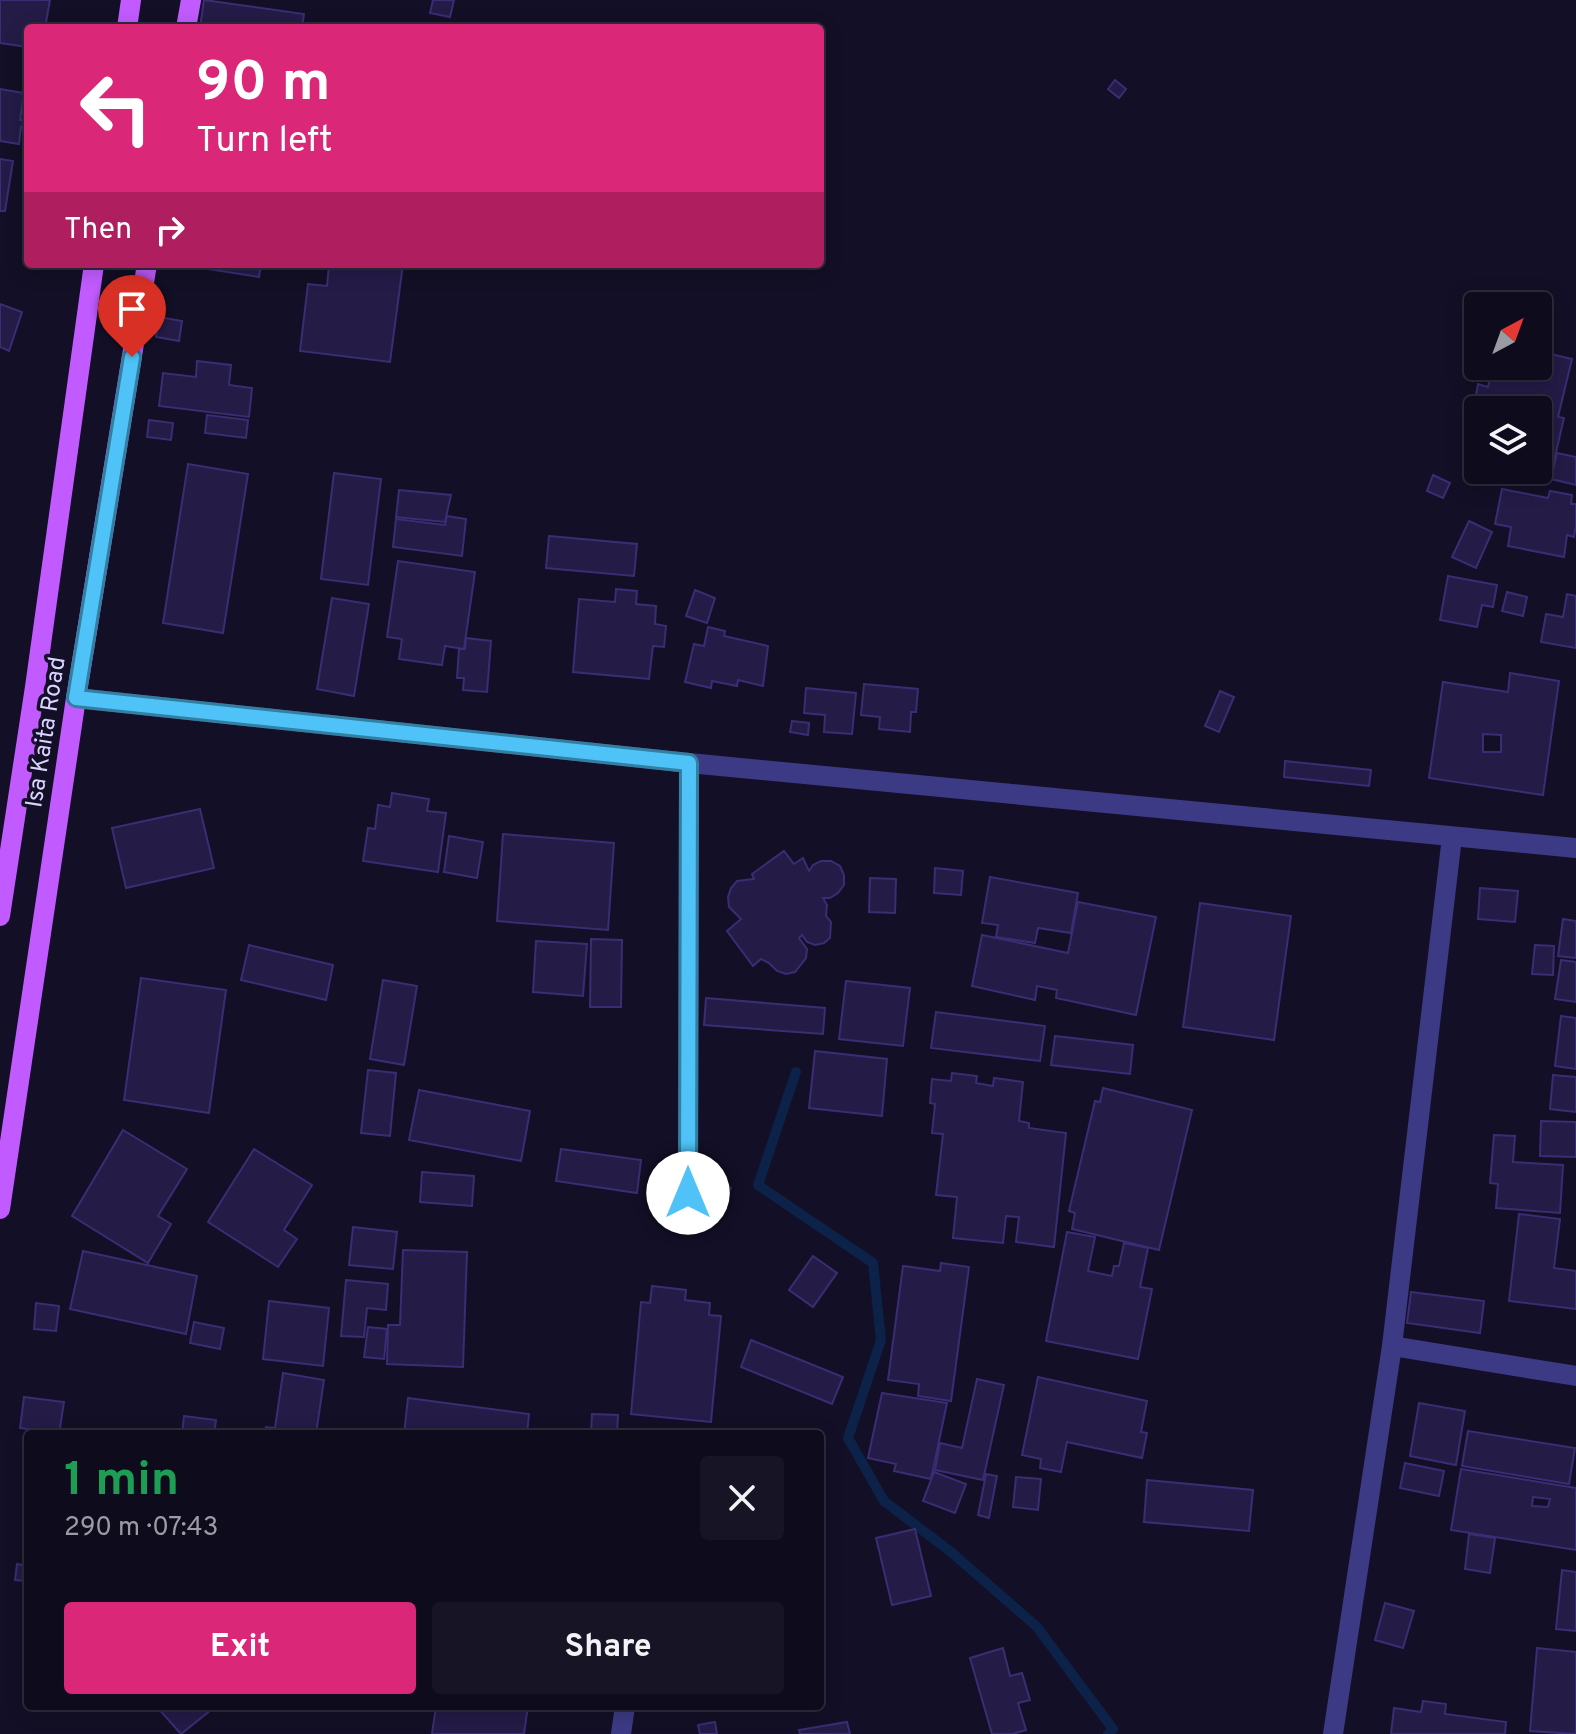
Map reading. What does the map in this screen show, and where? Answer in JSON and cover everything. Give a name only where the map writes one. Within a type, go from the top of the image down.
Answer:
[{"type":"main road","points":[[128,24],[131,0]]},
{"type":"main road","points":[[187,24],[191,0]]},
{"type":"main road","name":"Isa Kaita Road","points":[[0,916],[93,268]]},
{"type":"main road","name":"Isa Kaita Road","points":[[0,1209],[76,698],[146,268]]},
{"type":"street","points":[[76,698],[689,763],[1576,848]]},
{"type":"street","points":[[688,1193],[689,763]]},
{"type":"street","points":[[1333,1734],[1392,1346],[1452,837]]},
{"type":"street","points":[[1392,1346],[1576,1376]]},
{"type":"street","points":[[621,1734],[624,1710]]},
{"type":"building","points":[[0,0],[50,0],[46,24],[24,24],[24,46],[0,43]]},
{"type":"building","points":[[204,0],[304,14],[303,24],[201,24]]},
{"type":"building","points":[[433,0],[454,0],[450,17],[430,13]]},
{"type":"building","points":[[1115,80],[1126,89],[1119,98],[1108,89]]},
{"type":"building","points":[[0,89],[24,93],[20,120],[24,120],[24,127],[21,127],[19,144],[0,141]]},
{"type":"building","points":[[0,159],[13,161],[5,211],[0,211]]},
{"type":"building","points":[[201,268],[260,268],[259,277]]},
{"type":"building","points":[[329,268],[402,268],[390,362],[300,351],[308,284],[327,286]]},
{"type":"building","points":[[0,304],[22,312],[9,351],[0,347]]},
{"type":"building","points":[[159,317],[182,321],[179,341],[156,337]]},
{"type":"building","points":[[1552,354],[1572,359],[1558,417],[1564,418],[1552,469],[1552,396],[1476,396],[1478,384],[1488,387],[1490,380],[1552,380]]},
{"type":"building","points":[[197,361],[231,365],[229,385],[252,388],[249,417],[159,406],[163,373],[196,377]]},
{"type":"building","points":[[207,415],[248,420],[246,438],[205,433]]},
{"type":"building","points":[[149,420],[173,423],[171,440],[147,437]]},
{"type":"building","points":[[1557,453],[1576,457],[1576,485],[1552,479]]},
{"type":"building","points":[[188,464],[248,474],[223,633],[163,623]]},
{"type":"building","points":[[334,473],[381,479],[368,585],[321,579]]},
{"type":"building","points":[[1433,475],[1450,483],[1443,498],[1427,491]]},
{"type":"building","points":[[1502,489],[1548,498],[1550,491],[1572,495],[1571,504],[1576,504],[1576,526],[1574,537],[1567,535],[1564,557],[1508,546],[1511,527],[1495,524]]},
{"type":"building","points":[[399,490],[451,495],[445,522],[396,517]]},
{"type":"building","points":[[447,516],[466,519],[462,556],[393,547],[396,519],[445,525]]},
{"type":"building","points":[[1469,521],[1492,532],[1476,568],[1452,557]]},
{"type":"building","points":[[549,536],[637,544],[634,576],[546,568]]},
{"type":"building","points":[[398,561],[475,572],[464,649],[445,646],[442,665],[399,659],[402,639],[387,637]]},
{"type":"building","points":[[1448,576],[1497,585],[1493,607],[1482,605],[1477,627],[1440,620]]},
{"type":"building","points":[[616,589],[637,591],[636,604],[656,606],[655,624],[666,626],[664,647],[653,646],[649,679],[573,672],[579,599],[615,602]]},
{"type":"building","points":[[695,590],[715,598],[707,623],[686,616]]},
{"type":"building","points":[[1507,592],[1527,597],[1523,616],[1502,611]]},
{"type":"building","points":[[1567,594],[1576,596],[1576,648],[1541,642],[1546,614],[1563,617]]},
{"type":"building","points":[[332,598],[369,604],[354,696],[317,689]]},
{"type":"building","points":[[708,627],[725,631],[724,636],[768,646],[763,686],[738,680],[737,686],[712,681],[711,688],[685,682],[694,644],[704,646]]},
{"type":"building","points":[[466,638],[491,641],[487,692],[463,690],[464,678],[457,678],[459,649],[465,649]]},
{"type":"building","points":[[1510,673],[1559,681],[1543,795],[1429,778],[1443,682],[1508,692]],"holes":[[[1483,734],[1501,735],[1501,752],[1483,752]]]},
{"type":"building","points":[[864,684],[918,689],[916,712],[911,712],[910,732],[879,729],[880,717],[861,715]]},
{"type":"building","points":[[806,688],[856,693],[852,734],[824,732],[825,715],[804,713]]},
{"type":"building","points":[[1220,691],[1234,697],[1219,732],[1205,726]]},
{"type":"building","points":[[792,721],[809,723],[808,735],[790,732]]},
{"type":"building","points":[[1285,761],[1371,770],[1369,786],[1284,777]]},
{"type":"building","points":[[392,793],[429,799],[427,811],[446,813],[438,872],[363,861],[368,828],[375,829],[378,805],[390,807]]},
{"type":"building","points":[[200,809],[214,868],[126,888],[112,828]]},
{"type":"building","points":[[503,834],[614,843],[608,930],[497,921]]},
{"type":"building","points":[[449,836],[483,842],[477,878],[444,872]]},
{"type":"building","points":[[784,851],[794,864],[803,858],[809,871],[821,861],[831,861],[840,866],[844,875],[844,885],[838,893],[823,898],[827,905],[826,916],[831,922],[830,938],[815,945],[807,942],[802,935],[799,938],[807,949],[806,958],[795,972],[786,974],[761,959],[753,966],[727,931],[741,919],[729,907],[731,888],[737,881],[754,879],[752,874]]},
{"type":"building","points":[[935,868],[963,871],[961,895],[934,893]]},
{"type":"building","points":[[990,877],[1078,893],[1071,933],[1038,928],[1035,943],[996,937],[998,925],[982,923]]},
{"type":"building","points":[[870,878],[896,879],[895,913],[869,912]]},
{"type":"building","points":[[1480,888],[1518,891],[1515,922],[1478,919]]},
{"type":"building","points":[[1078,902],[1156,917],[1136,1015],[1056,998],[1057,990],[1037,986],[1035,1000],[972,986],[982,935],[1068,953]]},
{"type":"building","points":[[1200,903],[1291,916],[1274,1040],[1183,1027]]},
{"type":"building","points":[[1563,919],[1576,921],[1576,958],[1558,956]]},
{"type":"building","points":[[591,939],[622,940],[621,1007],[590,1007]]},
{"type":"building","points":[[536,941],[587,944],[583,996],[533,992]]},
{"type":"building","points":[[249,945],[333,965],[326,1000],[241,980]]},
{"type":"building","points":[[1535,945],[1554,946],[1553,975],[1532,974]]},
{"type":"building","points":[[1561,960],[1576,962],[1576,1002],[1555,999]]},
{"type":"building","points":[[141,978],[226,990],[209,1113],[124,1100]]},
{"type":"building","points":[[383,980],[417,986],[404,1065],[370,1059]]},
{"type":"building","points":[[846,981],[910,988],[903,1046],[839,1039]]},
{"type":"building","points":[[706,998],[825,1008],[823,1034],[704,1025]]},
{"type":"building","points":[[936,1012],[1045,1026],[1040,1061],[931,1048]]},
{"type":"building","points":[[1561,1016],[1576,1018],[1576,1069],[1555,1066]]},
{"type":"building","points":[[1055,1036],[1133,1045],[1130,1074],[1051,1065]]},
{"type":"building","points":[[815,1051],[887,1059],[882,1116],[809,1108]]},
{"type":"building","points":[[368,1070],[396,1073],[390,1136],[361,1133]]},
{"type":"building","points":[[952,1073],[977,1076],[976,1083],[993,1086],[994,1078],[1023,1082],[1019,1121],[1029,1123],[1029,1128],[1066,1133],[1054,1247],[1016,1242],[1019,1217],[1006,1216],[1003,1243],[953,1238],[957,1197],[936,1195],[943,1134],[932,1133],[935,1104],[930,1103],[932,1079],[951,1081]]},
{"type":"building","points":[[1553,1075],[1576,1077],[1576,1112],[1550,1109]]},
{"type":"building","points":[[1103,1088],[1192,1110],[1159,1250],[1072,1229],[1075,1213],[1069,1211],[1095,1101],[1100,1102]]},
{"type":"building","points":[[419,1090],[530,1111],[521,1161],[409,1140]]},
{"type":"building","points":[[1541,1121],[1576,1122],[1576,1157],[1540,1156]]},
{"type":"building","points":[[123,1130],[187,1169],[158,1216],[171,1224],[148,1263],[72,1216]]},
{"type":"building","points":[[1494,1135],[1515,1136],[1513,1162],[1563,1165],[1560,1213],[1496,1208],[1498,1184],[1490,1183]]},
{"type":"building","points":[[254,1149],[312,1185],[284,1230],[297,1239],[278,1267],[208,1222]]},
{"type":"building","points":[[561,1149],[641,1160],[637,1193],[556,1181]]},
{"type":"building","points":[[422,1172],[474,1176],[472,1206],[420,1202]]},
{"type":"building","points":[[714,1178],[731,1188],[720,1204],[704,1193]]},
{"type":"building","points":[[1519,1214],[1560,1219],[1554,1268],[1576,1271],[1576,1309],[1509,1301]]},
{"type":"building","points":[[353,1227],[397,1232],[393,1269],[349,1265]]},
{"type":"building","points":[[1067,1232],[1095,1237],[1088,1271],[1112,1276],[1114,1266],[1119,1266],[1124,1243],[1148,1248],[1140,1287],[1152,1289],[1138,1359],[1046,1341]]},
{"type":"building","points":[[403,1250],[467,1252],[463,1367],[387,1364],[388,1325],[400,1325]]},
{"type":"building","points":[[83,1251],[197,1276],[186,1334],[70,1309]]},
{"type":"building","points":[[813,1256],[837,1273],[813,1307],[789,1290]]},
{"type":"building","points":[[941,1263],[969,1267],[951,1401],[918,1396],[919,1384],[888,1380],[903,1266],[940,1271]]},
{"type":"building","points":[[346,1280],[388,1284],[386,1310],[367,1308],[364,1337],[341,1336]]},
{"type":"building","points":[[652,1286],[686,1290],[685,1300],[710,1303],[709,1315],[721,1316],[711,1422],[631,1414],[641,1302],[650,1303]]},
{"type":"building","points":[[1411,1292],[1484,1301],[1480,1333],[1407,1323]]},
{"type":"building","points":[[269,1301],[329,1308],[323,1366],[263,1359]]},
{"type":"building","points":[[36,1303],[59,1306],[56,1331],[34,1329]]},
{"type":"building","points":[[194,1322],[224,1328],[220,1349],[190,1343]]},
{"type":"building","points":[[368,1327],[387,1329],[384,1359],[364,1357]]},
{"type":"building","points":[[751,1340],[843,1377],[832,1404],[741,1367]]},
{"type":"building","points":[[283,1373],[324,1380],[317,1430],[266,1430],[266,1427],[275,1428]]},
{"type":"building","points":[[1038,1377],[1147,1401],[1141,1432],[1147,1433],[1142,1458],[1067,1442],[1061,1472],[1040,1468],[1041,1459],[1022,1455]]},
{"type":"building","points":[[977,1379],[1004,1385],[983,1480],[935,1470],[940,1443],[962,1448]]},
{"type":"building","points":[[882,1393],[947,1403],[931,1479],[894,1471],[896,1464],[868,1458]]},
{"type":"building","points":[[24,1397],[64,1402],[60,1430],[20,1428]]},
{"type":"building","points":[[408,1398],[529,1414],[527,1430],[404,1430]]},
{"type":"building","points":[[1419,1403],[1465,1411],[1456,1465],[1410,1456]]},
{"type":"building","points":[[592,1414],[618,1415],[617,1430],[591,1430]]},
{"type":"building","points":[[184,1416],[216,1420],[215,1430],[182,1430]]},
{"type":"building","points":[[1468,1431],[1575,1448],[1569,1484],[1462,1466]]},
{"type":"building","points":[[1405,1463],[1444,1471],[1439,1496],[1400,1488]]},
{"type":"building","points":[[1461,1469],[1576,1488],[1576,1550],[1451,1530]],"holes":[[[1533,1497],[1550,1499],[1548,1507],[1532,1506]]]},
{"type":"building","points":[[934,1472],[966,1484],[955,1513],[923,1501]]},
{"type":"building","points":[[986,1474],[997,1476],[989,1518],[978,1515]]},
{"type":"building","points":[[1016,1477],[1041,1479],[1038,1510],[1013,1507]]},
{"type":"building","points":[[1147,1480],[1253,1490],[1249,1531],[1144,1522]]},
{"type":"building","points":[[915,1529],[931,1596],[892,1605],[876,1538]]},
{"type":"building","points":[[1469,1534],[1495,1538],[1490,1573],[1465,1569]]},
{"type":"building","points":[[17,1564],[24,1565],[24,1581],[15,1580]]},
{"type":"building","points":[[1562,1570],[1576,1572],[1576,1631],[1556,1629]]},
{"type":"building","points":[[1385,1603],[1414,1611],[1403,1648],[1375,1640]]},
{"type":"building","points":[[1003,1648],[1010,1676],[1022,1673],[1030,1700],[1018,1703],[1026,1730],[992,1734],[970,1658]]},
{"type":"building","points":[[1537,1648],[1576,1652],[1576,1734],[1530,1731]]},
{"type":"building","points":[[1423,1701],[1446,1704],[1445,1714],[1506,1722],[1505,1734],[1391,1734],[1394,1708],[1421,1712]]},
{"type":"building","points":[[160,1710],[211,1710],[181,1734]]},
{"type":"building","points":[[435,1710],[527,1710],[524,1734],[432,1734]]},
{"type":"building","points":[[715,1722],[717,1734],[700,1734],[698,1725]]},
{"type":"building","points":[[847,1722],[850,1734],[800,1734],[799,1730]]},
{"type":"waterway","points":[[796,1072],[758,1185],[873,1263],[881,1340],[848,1438],[884,1501],[951,1552],[1037,1627],[1113,1729],[1108,1734]]},
{"type":"route","points":[[132,357],[76,698],[689,763],[688,1193]]}]
